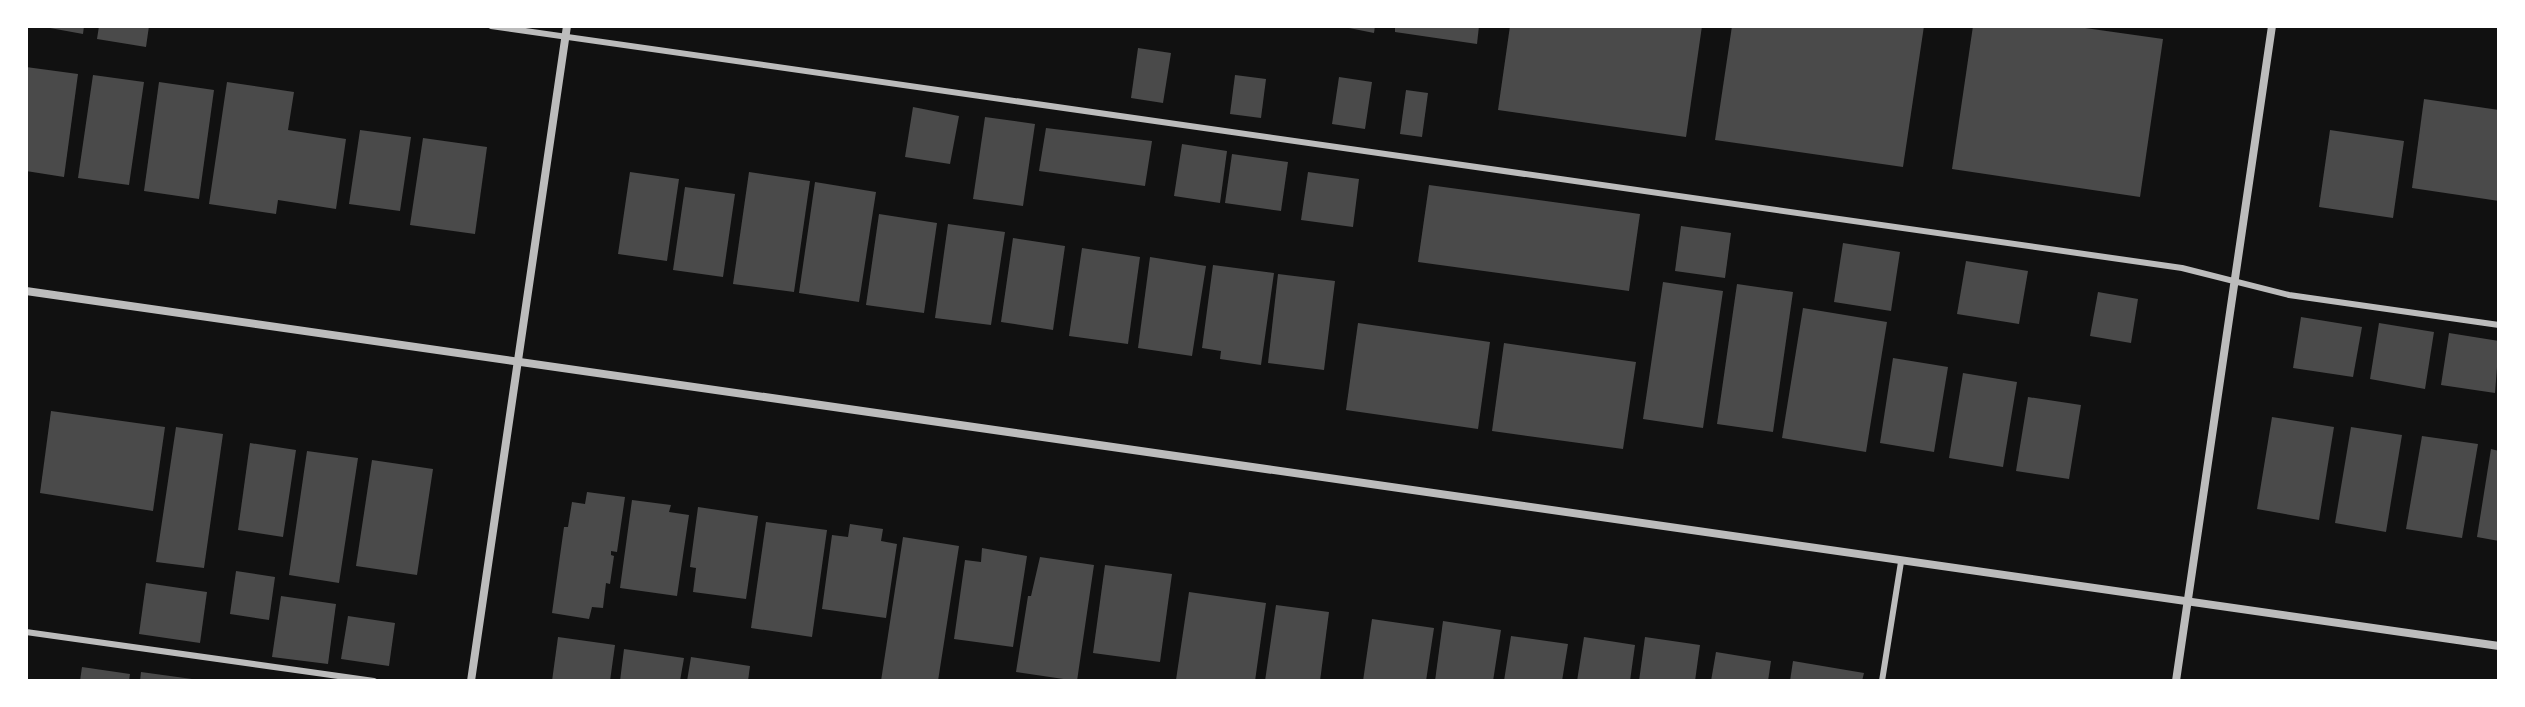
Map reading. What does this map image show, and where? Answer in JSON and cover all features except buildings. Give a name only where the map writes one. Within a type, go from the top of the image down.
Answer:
[{"type":"street","points":[[471,681],[567,26]]},
{"type":"street","points":[[2176,681],[2272,26]]},
{"type":"street","points":[[26,291],[2499,646]]},
{"type":"lane","points":[[491,26],[2182,268],[2289,295],[2499,325]]},
{"type":"lane","points":[[1882,681],[1901,562]]},
{"type":"lane","points":[[26,632],[374,681]]}]
